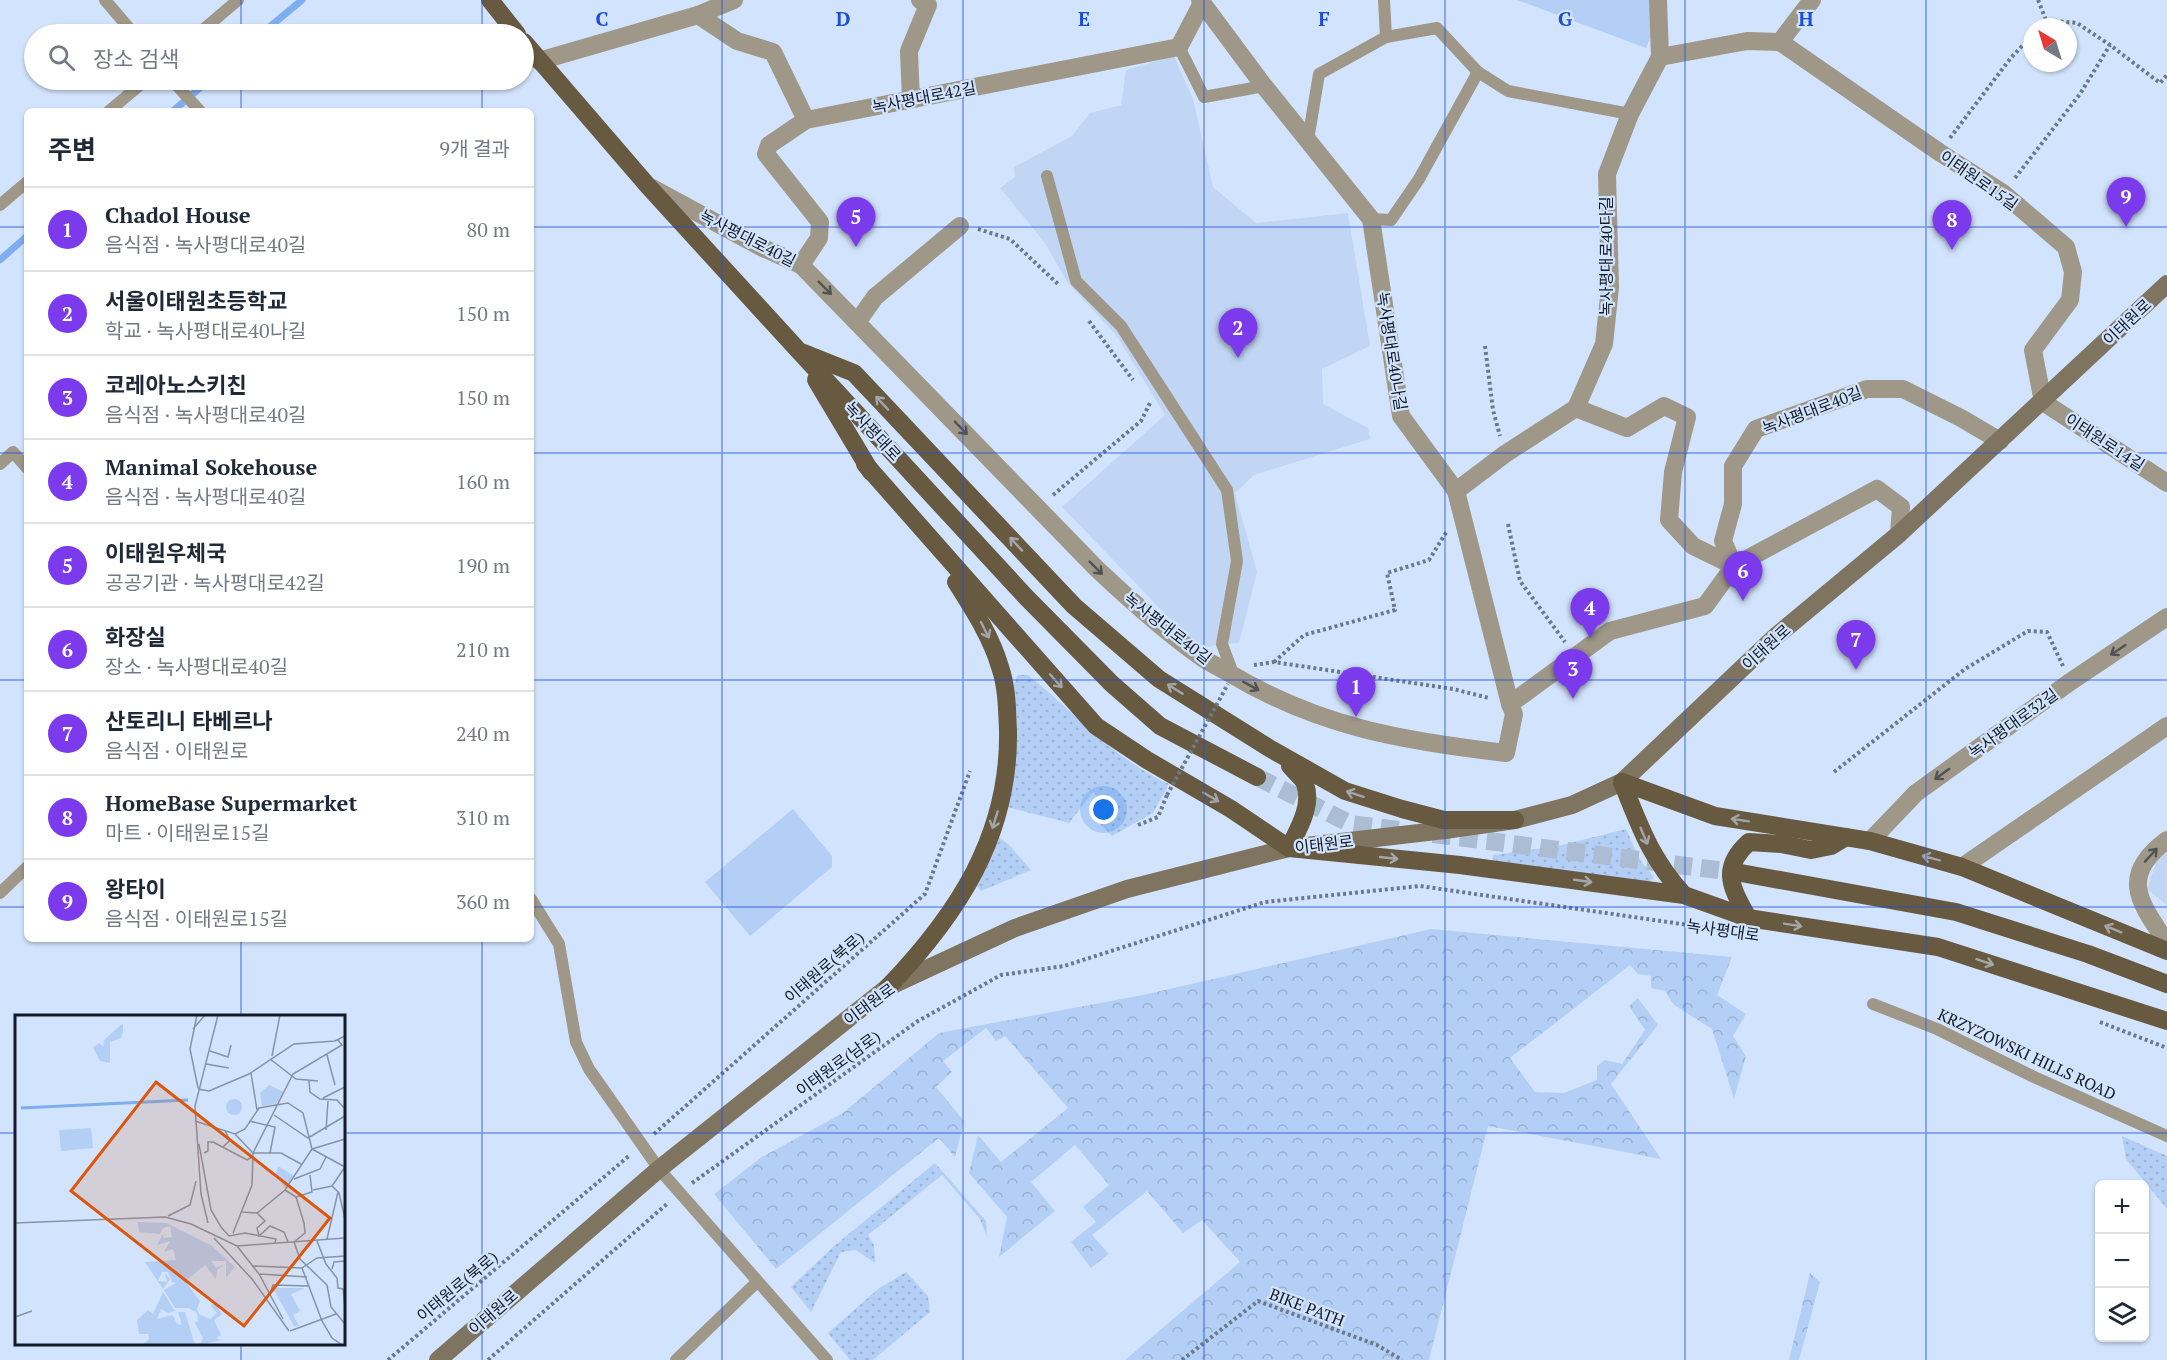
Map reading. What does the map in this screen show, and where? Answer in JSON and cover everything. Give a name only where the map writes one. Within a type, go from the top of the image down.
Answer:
[{"type":"main road","points":[[490,0],[509,24]]},
{"type":"main road","name":"녹사평대로","points":[[534,55],[648,186],[798,350],[1026,597],[1112,684],[1160,726],[1257,777]]},
{"type":"main road","name":"이태원로","points":[[438,1360],[659,1169],[888,987],[1015,928],[1127,889],[1289,848],[1515,820],[1572,805],[1622,782],[1775,637],[1899,534],[2167,284]]},
{"type":"main road","points":[[798,350],[865,464],[955,580],[975,610],[990,639],[1001,668],[1006,696],[1008,747],[1002,796],[983,854],[947,919],[914,960],[888,987]]},
{"type":"main road","points":[[798,350],[854,373],[1074,606],[1159,679],[1345,791],[1402,810],[1444,820],[1515,820]]},
{"type":"main road","points":[[865,464],[1096,726],[1147,760],[1231,809],[1289,848],[1460,865],[1684,895],[1748,918],[1938,947],[2167,1021]]},
{"type":"main road","points":[[1279,753],[1305,784],[1304,818],[1289,848]]},
{"type":"main road","points":[[1622,782],[1646,843],[1670,880],[1684,895]]},
{"type":"main road","points":[[1622,782],[1715,816],[1870,841],[1962,867],[2167,951]]},
{"type":"main road","points":[[1748,918],[1735,894],[1730,873],[1736,856],[1749,842],[1781,844],[1811,850],[1831,846],[1846,837]]},
{"type":"main road","points":[[1741,873],[1956,912],[2088,954],[2167,984]]},
{"type":"street","points":[[539,61],[698,15],[734,0]]},
{"type":"street","points":[[911,100],[909,51],[928,5],[920,0]]},
{"type":"street","name":"녹사평대로40다길","points":[[1576,408],[1604,344],[1610,287],[1607,174],[1630,114],[1660,57],[1658,0]]},
{"type":"street","points":[[1660,57],[1748,41],[1780,42],[1812,0]]},
{"type":"street","points":[[1179,47],[1203,1]]},
{"type":"street","name":"녹사평대로40나길","points":[[1203,1],[1264,86],[1371,219],[1401,416],[1459,499],[1510,704]]},
{"type":"street","points":[[698,15],[737,41],[773,52],[806,120]]},
{"type":"street","name":"이태원로15길","points":[[1780,42],[1939,152],[2003,193],[2066,247],[2073,273],[2070,300],[2033,350],[2043,402]]},
{"type":"street","name":"녹사평대로42길","points":[[801,265],[819,238],[820,222],[766,154],[769,145],[806,120],[1179,47]]},
{"type":"street","name":"녹사평대로40길","points":[[648,186],[761,247],[801,265],[1097,569],[1155,622],[1227,678],[1324,719],[1380,734],[1422,742],[1506,753],[1514,714],[1510,704]]},
{"type":"street","points":[[858,321],[874,297],[965,226]]},
{"type":"street","name":"녹사평대로40길","points":[[1734,566],[1723,541],[1733,504],[1733,466],[1756,429],[1867,389],[1903,389],[1961,418],[2000,441]]},
{"type":"street","name":"이태원로14길","points":[[2043,402],[2167,483]]},
{"type":"street","points":[[1459,499],[1506,454],[1576,408],[1627,428],[1664,406],[1687,417],[1673,472],[1669,520],[1692,546],[1734,566]]},
{"type":"street","points":[[1510,704],[1610,631],[1705,606],[1734,566],[1877,489],[1901,507],[1899,534]]},
{"type":"street","name":"녹사평대로32길","points":[[1870,841],[1916,793],[2070,682],[2167,617]]},
{"type":"street","points":[[1962,867],[2167,726]]},
{"type":"street","points":[[2167,840],[2141,865],[2138,882],[2142,906],[2167,943]]},
{"type":"lane","points":[[105,0],[125,24]]},
{"type":"lane","points":[[210,24],[238,0]]},
{"type":"lane","points":[[1384,0],[1386,37]]},
{"type":"lane","points":[[1308,140],[1319,74],[1386,37],[1437,28],[1478,72],[1508,91],[1630,114]]},
{"type":"lane","points":[[1179,47],[1204,98],[1264,86]]},
{"type":"lane","points":[[1371,219],[1391,220],[1419,179],[1478,72]]},
{"type":"lane","points":[[113,108],[134,90]]},
{"type":"lane","points":[[181,90],[197,108]]},
{"type":"lane","points":[[1047,176],[1076,281],[1121,326],[1227,490],[1237,561],[1222,644],[1231,668],[1227,678]]},
{"type":"lane","points":[[0,205],[24,185]]},
{"type":"lane","points":[[0,464],[13,452],[24,465]]},
{"type":"lane","points":[[0,892],[24,870]]},
{"type":"lane","points":[[534,904],[559,944],[576,1042],[589,1069],[659,1169],[827,1360]]},
{"type":"lane","name":"KRZYZOWSKI HILLS ROAD","points":[[1873,1004],[1936,1029],[2034,1077],[2167,1136]]},
{"type":"lane","points":[[676,1360],[758,1282]]},
{"type":"path","points":[[2038,0],[2045,18]]},
{"type":"path","points":[[2077,23],[2160,83],[2167,75]]},
{"type":"path","points":[[1939,152],[2023,45]]},
{"type":"path","points":[[2003,193],[2080,94],[2110,45]]},
{"type":"path","points":[[965,226],[1010,239],[1060,287]]},
{"type":"path","points":[[1082,312],[1137,385]]},
{"type":"path","points":[[1485,346],[1493,410],[1506,454]]},
{"type":"path","points":[[1070,481],[1141,421],[1151,404],[1144,394]]},
{"type":"path","points":[[1459,499],[1429,560],[1387,573],[1395,610],[1304,635],[1274,662],[1454,689],[1510,704]]},
{"type":"path","points":[[1508,524],[1520,581],[1577,657]]},
{"type":"path","points":[[1834,772],[1965,669],[2028,632],[2047,632],[2070,682]]},
{"type":"path","points":[[1138,825],[1158,817],[1227,678]]},
{"type":"path","name":"이태원로(북로)","points":[[642,1145],[925,894],[970,771]]},
{"type":"path","name":"녹사평대로","points":[[1265,902],[1420,886],[1725,931]]},
{"type":"path","name":"이태원로(남로)","points":[[488,1360],[680,1192],[918,1021],[1001,975],[1064,966],[1265,902]]},
{"type":"path","points":[[2092,1019],[2167,1048]]},
{"type":"path","name":"이태원로(북로)","points":[[388,1360],[623,1161]]},
{"type":"path","name":"BIKE PATH","points":[[1182,1360],[1258,1301],[1377,1345],[1402,1360]]},
{"type":"shaded area","points":[[1174,56],[1193,99],[1213,187],[1256,223],[1348,213],[1370,346],[1322,369],[1323,404],[1368,428],[1370,439],[1254,475],[1235,493],[1257,572],[1239,643],[1199,649],[1062,507],[1165,415],[1116,335],[1067,282],[1045,243],[1000,188],[1015,177],[1014,167],[1072,136],[1090,113],[1121,105],[1126,70]]},
{"type":"shaded area","points":[[2167,853],[2167,905],[2147,889],[2157,860]]},
{"type":"green space","points":[[1517,0],[1651,0],[1654,29],[1646,48]]},
{"type":"green space","points":[[1018,675],[1028,675],[1130,762],[1169,784],[1153,813],[1112,836],[1092,815],[1098,807],[1098,797],[1093,792],[1069,823],[1007,807],[1016,751],[1017,717],[1013,690]]},
{"type":"green space","points":[[793,809],[832,856],[832,867],[750,936],[705,882]]},
{"type":"green space","points":[[1626,829],[1640,860],[1654,877],[1650,882],[1495,864],[1492,860],[1493,855],[1558,846]]},
{"type":"green space","points":[[992,831],[1010,846],[1031,870],[981,891],[973,882]]},
{"type":"green space","points":[[1431,929],[1732,957],[1717,995],[1746,1014],[1733,1036],[1746,1056],[1734,1099],[1712,1029],[1674,1005],[1665,991],[1651,988],[1651,976],[1638,974],[1630,965],[1510,1058],[1535,1092],[1564,1093],[1597,1080],[1597,1066],[1605,1060],[1622,1064],[1645,1030],[1629,1006],[1638,998],[1658,1025],[1611,1084],[1661,1159],[1488,1126],[1429,1360],[1125,1360],[1240,1262],[1202,1220],[1183,1233],[1147,1191],[1092,1235],[1109,1254],[1091,1268],[1071,1242],[1096,1222],[1083,1207],[1109,1185],[1075,1145],[1031,1182],[1055,1211],[999,1257],[1007,1217],[969,1173],[978,1135],[1001,1162],[1068,1108],[1005,1036],[996,1041],[986,1028],[943,1061],[952,1072],[936,1087],[964,1121],[955,1157],[939,1138],[776,1269],[714,1194],[762,1157],[843,1113],[939,1033],[1143,995]]},
{"type":"green space","points":[[2122,1136],[2167,1156],[2167,1209],[2149,1187],[2149,1180],[2143,1180],[2126,1159]]},
{"type":"green space","points":[[935,1163],[986,1221],[987,1238],[980,1219],[942,1175],[868,1235],[874,1245],[875,1263],[856,1250],[841,1252],[811,1312],[791,1287],[833,1247]]},
{"type":"green space","points":[[906,1272],[928,1296],[930,1312],[873,1360],[850,1360],[828,1333],[878,1289]]},
{"type":"green space","points":[[1810,1273],[1820,1282],[1799,1360],[1789,1360]]},
{"type":"waterway","points":[[273,24],[302,0]]},
{"type":"waterway","points":[[176,108],[197,90]]},
{"type":"waterway","points":[[0,260],[24,239]]},
{"type":"tunnel","points":[[1257,777],[1351,824],[1406,831]]},
{"type":"tunnel","points":[[1433,834],[1741,873]]},
{"type":"place","name":"왕타이","points":[[2126,227]]},
{"type":"place","name":"이태원우체국","points":[[856,247]]},
{"type":"place","name":"HomeBase Supermarket","points":[[1952,250]]},
{"type":"place","name":"서울이태원초등학교","points":[[1238,358]]},
{"type":"place","name":"화장실","points":[[1743,601]]},
{"type":"place","name":"Manimal Sokehouse","points":[[1590,638]]},
{"type":"place","name":"산토리니 타베르나","points":[[1856,670]]},
{"type":"place","name":"코레아노스키친","points":[[1573,699]]},
{"type":"place","name":"Chadol House","points":[[1356,717]]}]
